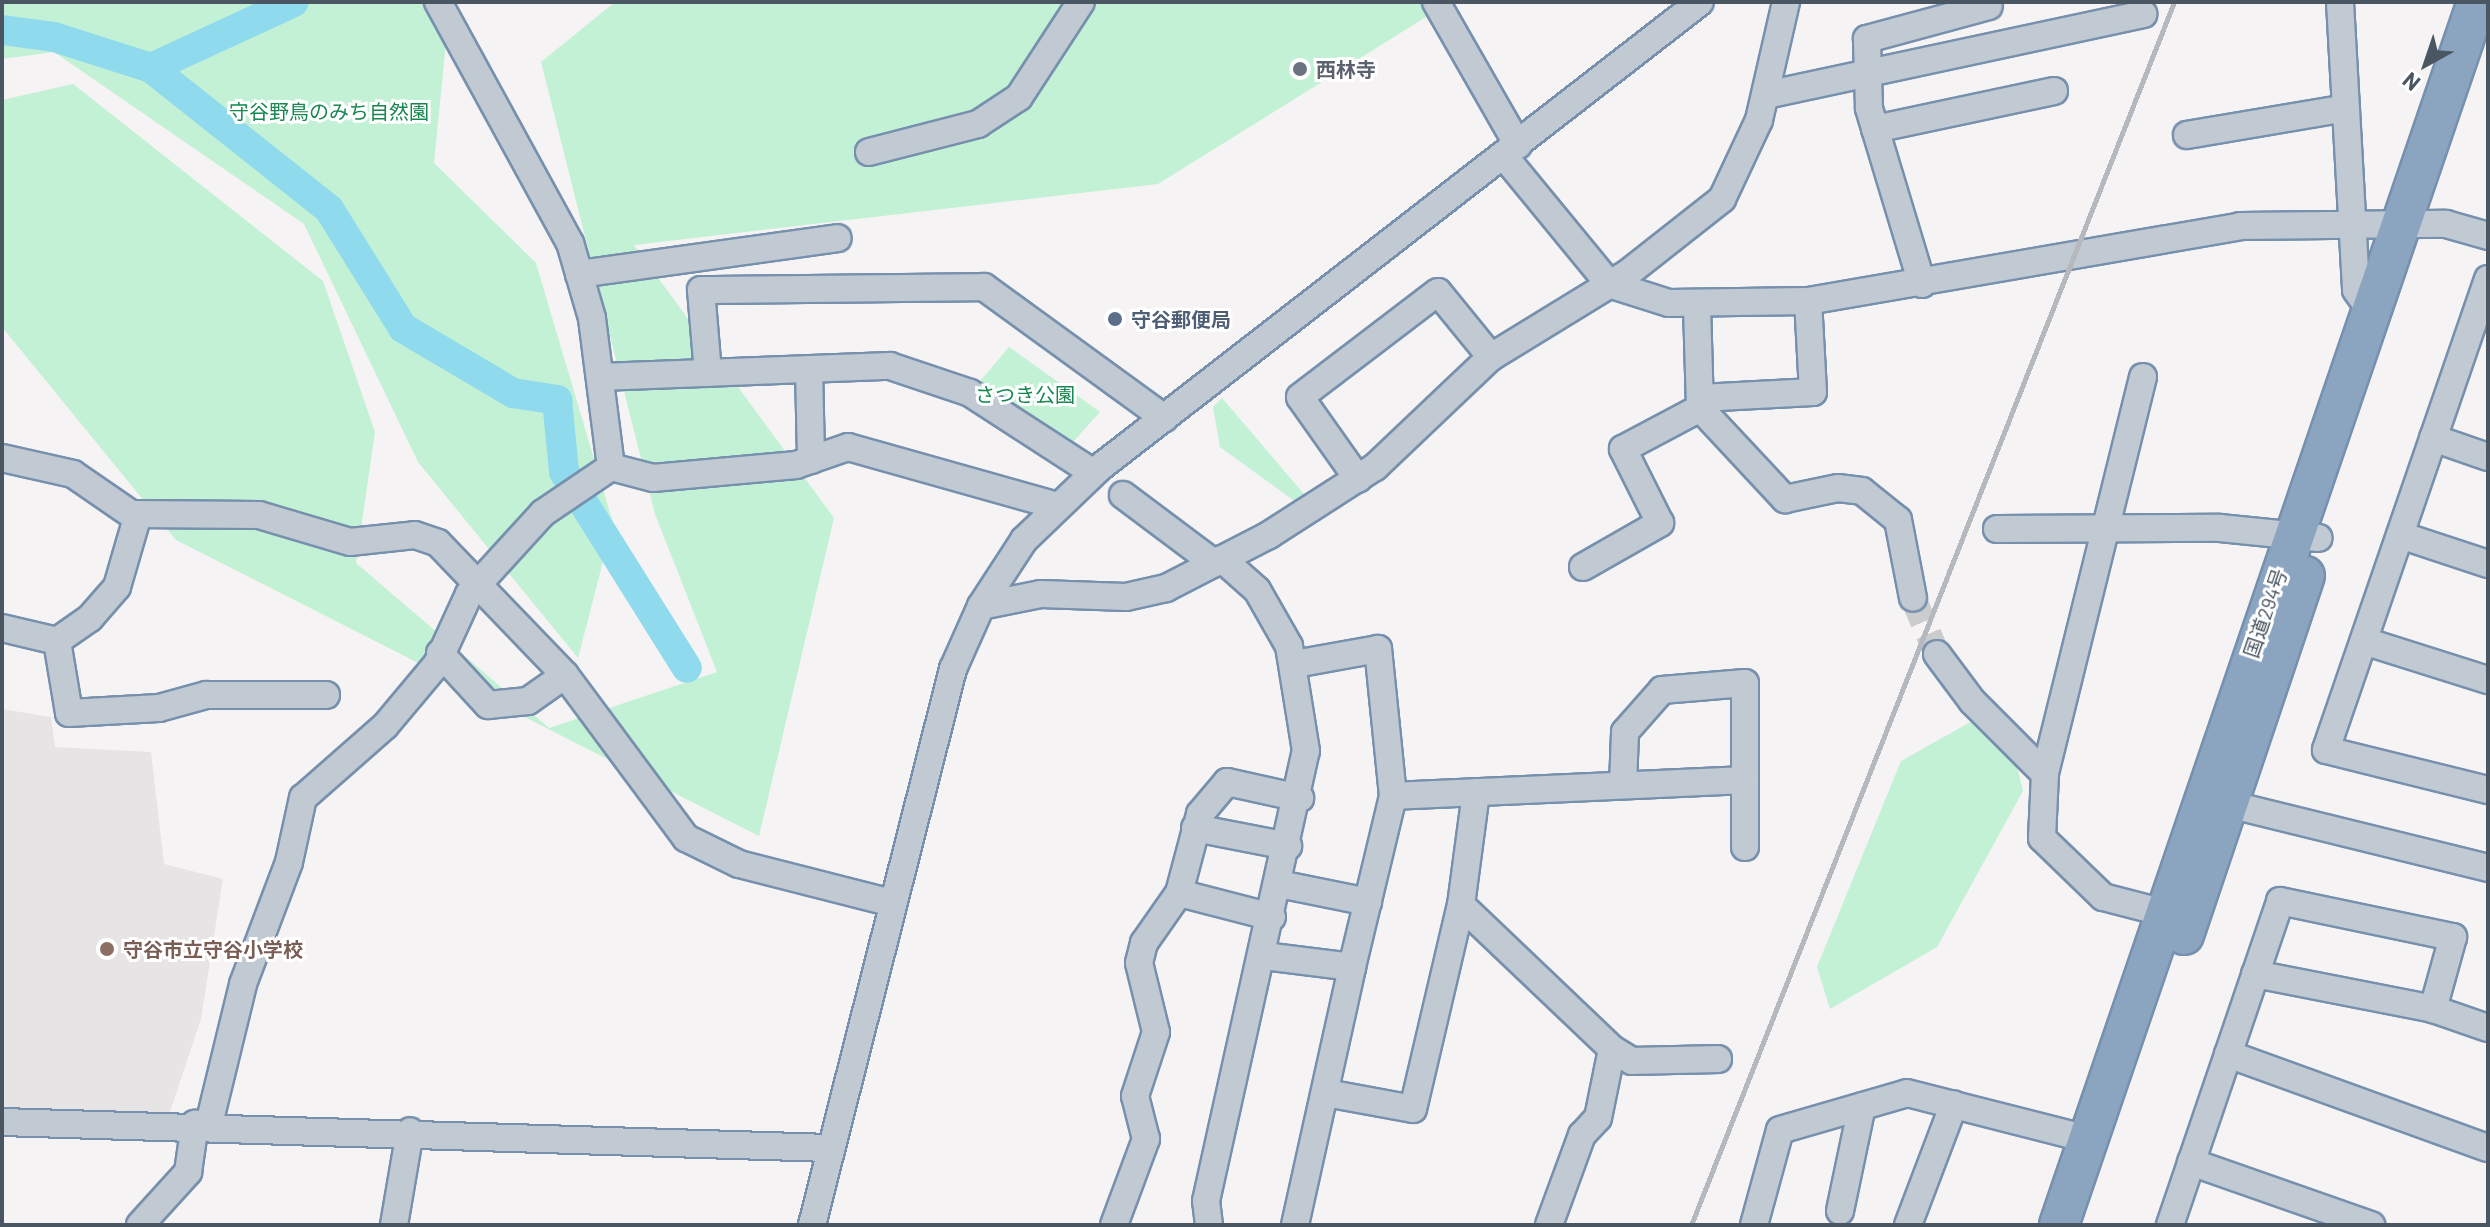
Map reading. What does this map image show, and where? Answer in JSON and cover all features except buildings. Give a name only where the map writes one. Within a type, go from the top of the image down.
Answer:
[{"type":"highway","name":"国道294号","points":[[2085,1225],[2214,801],[2411,225],[2477,2]]},
{"type":"highway","name":"国道294号","points":[[2306,534],[2370,309],[2411,225],[2488,36]]},
{"type":"highway","name":"国道294号","points":[[2059,1225],[2165,913],[2214,801]]},
{"type":"street","points":[[438,2],[570,243],[600,377],[611,467]]},
{"type":"street","points":[[869,152],[965,129],[1019,97],[1081,2]]},
{"type":"street","points":[[1436,2],[1511,150],[1609,284],[1697,304],[1808,301],[1922,284],[2240,226],[2354,228],[2411,225],[2488,236]]},
{"type":"street","points":[[812,1225],[828,1148],[953,669],[981,606],[1055,505],[1700,2]]},
{"type":"street","points":[[981,606],[1041,594],[1150,593],[1218,561],[1358,479],[1491,357],[1609,284],[1722,199],[1741,170],[1766,95],[1786,2]]},
{"type":"street","points":[[2340,2],[2356,290],[2370,309]]},
{"type":"street","points":[[1922,284],[1875,129],[1867,39],[1989,4],[1993,47]]},
{"type":"street","points":[[1766,95],[2143,14]]},
{"type":"street","points":[[1875,129],[2054,91]]},
{"type":"street","points":[[2187,135],[2346,108]]},
{"type":"street","points":[[579,274],[838,238]]},
{"type":"street","points":[[2488,279],[2478,340],[2433,438],[2326,750],[2488,790]]},
{"type":"street","points":[[708,373],[701,290],[984,287],[1164,418]]},
{"type":"street","points":[[1358,479],[1300,397],[1438,292],[1491,357]]},
{"type":"street","points":[[1583,567],[1660,523],[1623,449],[1700,403],[1813,392],[1808,301]]},
{"type":"street","points":[[1697,304],[1700,403],[1785,499],[1838,488],[1862,491],[1898,520],[1913,598]]},
{"type":"street","points":[[600,377],[890,366],[970,393],[1092,472]]},
{"type":"street","points":[[809,369],[811,460]]},
{"type":"street","points":[[2143,377],[2045,774],[2042,838],[2059,860],[2103,897],[2165,913]]},
{"type":"street","points":[[2433,438],[2488,457]]},
{"type":"street","points":[[140,1225],[188,1172],[243,984],[289,862],[303,798],[385,726],[440,653],[453,615],[543,513],[611,467],[653,478],[811,460],[848,447],[1055,505]]},
{"type":"street","points":[[2,458],[73,474],[134,514],[259,515],[350,542],[415,535],[445,548],[565,675],[686,838],[739,864],[892,903]]},
{"type":"street","points":[[1123,495],[1218,561],[1274,613],[1295,664],[1305,712],[1300,798],[1206,1201],[1209,1225]]},
{"type":"street","points":[[57,641],[117,587],[134,514]]},
{"type":"street","points":[[1997,529],[2108,528],[2306,534]]},
{"type":"street","points":[[2400,535],[2488,564]]},
{"type":"street","points":[[2,628],[57,641]]},
{"type":"street","points":[[57,641],[69,713],[159,708],[206,695],[326,695]]},
{"type":"street","points":[[2364,641],[2488,680]]},
{"type":"street","points":[[1295,664],[1378,649],[1393,796],[1295,1225]]},
{"type":"street","points":[[440,653],[488,705],[528,701],[565,675]]},
{"type":"street","points":[[1937,654],[1972,701],[2045,774]]},
{"type":"street","points":[[1623,785],[1625,732],[1662,690],[1745,683],[1745,847]]},
{"type":"street","points":[[1393,796],[1745,780]]},
{"type":"street","points":[[1114,1225],[1146,1139],[1135,1096],[1156,1032],[1139,963],[1144,943],[1179,893],[1195,828],[1227,782],[1300,798]]},
{"type":"street","points":[[1326,1093],[1413,1109],[1461,905],[1476,792]]},
{"type":"street","points":[[2214,801],[2488,868]]},
{"type":"street","points":[[1195,828],[1288,846]]},
{"type":"street","points":[[1279,884],[1368,902]]},
{"type":"street","points":[[1179,893],[1272,917]]},
{"type":"street","points":[[2170,1225],[2280,901],[2453,937],[2433,1009]]},
{"type":"street","points":[[1461,905],[1612,1049],[1632,1061],[1718,1059]]},
{"type":"street","points":[[1264,956],[1352,967]]},
{"type":"street","points":[[2255,974],[2433,1009],[2488,1028]]},
{"type":"street","points":[[1549,1225],[1582,1135],[1598,1118],[1612,1049]]},
{"type":"street","points":[[2228,1054],[2488,1148]]},
{"type":"street","points":[[1754,1225],[1780,1130],[1907,1093],[2088,1139]]},
{"type":"street","points":[[1908,1225],[1954,1104]]},
{"type":"street","points":[[1840,1211],[1862,1106]]},
{"type":"street","points":[[2,1122],[202,1124],[828,1148]]},
{"type":"street","points":[[394,1225],[410,1131]]},
{"type":"street","points":[[2191,1162],[2371,1225]]},
{"type":"shaded area","name":"守谷市立守谷小学校","points":[[2,709],[51,717],[55,747],[151,752],[164,864],[223,879],[201,1019],[169,1115],[2,1111]]},
{"type":"green space","name":"守谷野鳥のみち自然園","points":[[2,2],[450,2],[434,163],[536,263],[613,523],[578,658],[418,462],[304,224],[54,52],[2,59]]},
{"type":"green space","points":[[615,2],[1450,2],[1158,184],[634,245],[834,518],[759,836],[176,540],[2,327],[2,100],[73,84],[323,281],[375,432],[356,563],[549,728],[717,672],[655,514],[541,62]]},
{"type":"green space","name":"さつき公園","points":[[1009,347],[1100,412],[1062,454],[970,393]]},
{"type":"green space","points":[[1222,398],[1309,500],[1300,505],[1220,447],[1213,407]]},
{"type":"green space","points":[[1974,720],[2016,762],[2023,791],[1937,947],[1830,1009],[1817,967],[1901,761]]},
{"type":"waterway","points":[[2,30],[54,37],[151,68],[294,2]]},
{"type":"waterway","points":[[151,68],[329,209],[403,328],[513,393],[557,400],[564,472],[687,668]]},
{"type":"tunnel","points":[[1913,598],[1937,654]]},
{"type":"railway","points":[[1691,1225],[2174,2]]},
{"type":"place","name":"西林寺","points":[[1300,69]]},
{"type":"place","name":"守谷郵便局","points":[[1115,319]]},
{"type":"place","name":"守谷市立守谷小学校","points":[[107,949]]}]
